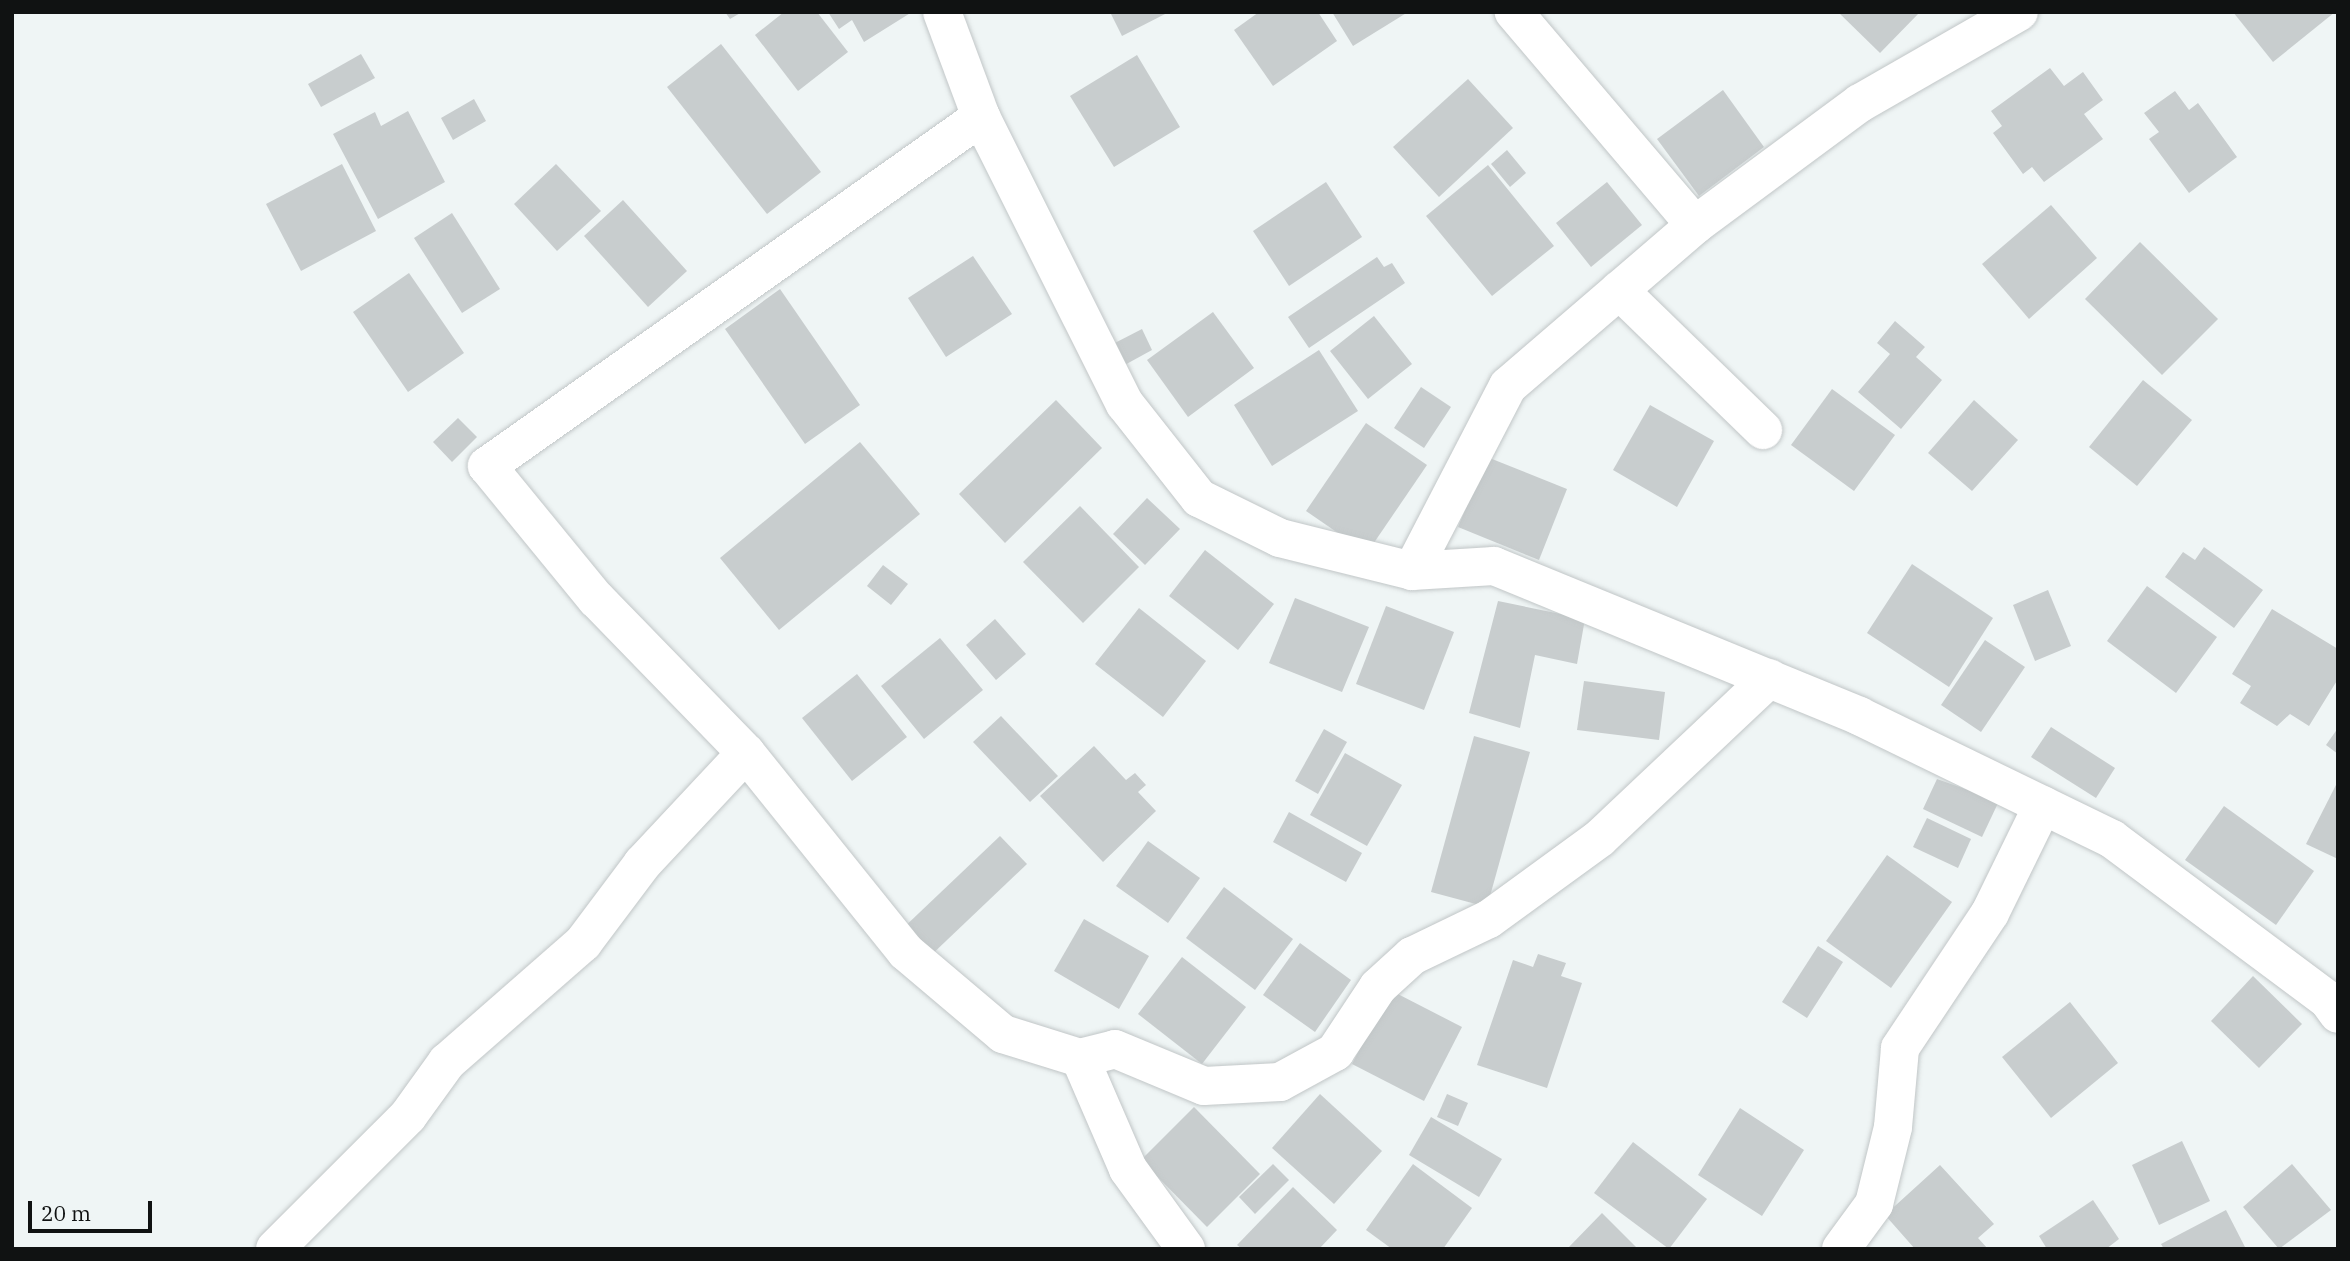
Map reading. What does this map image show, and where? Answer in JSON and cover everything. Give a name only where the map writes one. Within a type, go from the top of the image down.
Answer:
[{"type":"street","points":[[942,12],[981,117],[1125,404],[1199,498],[1280,538],[1412,571],[1494,566],[1770,678],[2112,839],[2338,1014]]},
{"type":"street","points":[[1514,12],[1695,225]]},
{"type":"street","points":[[1412,571],[1507,386],[1695,225],[1860,103],[2019,12]]},
{"type":"street","points":[[981,117],[487,466],[596,600],[746,753],[906,953],[1003,1034],[1080,1058],[1115,1049],[1204,1086],[1280,1082],[1335,1052],[1378,987],[1412,956],[1489,919],[1600,838],[1770,678]]},
{"type":"street","points":[[1619,290],[1763,430]]},
{"type":"street","points":[[275,1249],[408,1116],[447,1062],[583,943],[642,864],[746,753]]},
{"type":"street","points":[[1841,1249],[1874,1204],[1893,1127],[1900,1048],[1990,913],[2043,805]]},
{"type":"street","points":[[1080,1058],[1128,1169],[1186,1249]]},
{"type":"building","points":[[725,12],[742,12],[730,19]]},
{"type":"building","points":[[784,12],[817,12],[848,52],[798,91],[755,35]]},
{"type":"building","points":[[828,12],[912,12],[864,42],[852,20],[839,29]]},
{"type":"building","points":[[1110,12],[1169,12],[1122,36]]},
{"type":"building","points":[[1259,12],[1318,12],[1337,41],[1273,86],[1234,30]]},
{"type":"building","points":[[1332,12],[1408,12],[1353,46]]},
{"type":"building","points":[[1838,12],[1920,12],[1880,53]]},
{"type":"building","points":[[2233,12],[2335,12],[2273,62]]},
{"type":"building","points":[[721,44],[821,172],[767,214],[667,87]]},
{"type":"building","points":[[361,54],[375,78],[321,107],[308,84]]},
{"type":"building","points":[[1137,55],[1180,127],[1114,167],[1070,96]]},
{"type":"building","points":[[2050,68],[2064,86],[2083,72],[2103,100],[2084,114],[2103,139],[2044,182],[2032,167],[2023,174],[1993,133],[2002,126],[1991,111]]},
{"type":"building","points":[[1468,79],[1513,128],[1439,197],[1393,147]]},
{"type":"building","points":[[1723,90],[1764,147],[1699,196],[1657,139]]},
{"type":"building","points":[[2175,91],[2189,110],[2198,103],[2237,157],[2189,193],[2149,139],[2159,132],[2144,113]]},
{"type":"building","points":[[474,99],[486,121],[453,140],[441,118]]},
{"type":"building","points":[[408,111],[445,182],[378,219],[333,134],[375,112],[381,126]]},
{"type":"building","points":[[1507,150],[1526,173],[1510,187],[1491,164]]},
{"type":"building","points":[[342,164],[376,231],[301,271],[266,204]]},
{"type":"building","points":[[556,164],[601,211],[557,251],[514,204]]},
{"type":"building","points":[[1488,165],[1554,246],[1492,296],[1426,216]]},
{"type":"building","points":[[1326,182],[1362,237],[1289,286],[1253,231]]},
{"type":"building","points":[[1607,182],[1642,225],[1591,267],[1556,223]]},
{"type":"building","points":[[623,200],[687,271],[648,307],[584,236]]},
{"type":"building","points":[[2051,205],[2097,258],[2029,319],[1982,264]]},
{"type":"building","points":[[452,213],[500,289],[462,313],[414,238]]},
{"type":"building","points":[[2140,242],[2218,319],[2162,375],[2085,299]]},
{"type":"building","points":[[973,256],[1012,314],[946,357],[908,298]]},
{"type":"building","points":[[1377,257],[1384,267],[1392,263],[1405,283],[1309,348],[1288,317]]},
{"type":"building","points":[[409,273],[464,353],[408,392],[353,312]]},
{"type":"building","points":[[780,289],[860,405],[805,444],[725,329]]},
{"type":"building","points":[[1213,312],[1254,368],[1188,417],[1147,360]]},
{"type":"building","points":[[1374,316],[1412,364],[1368,399],[1330,351]]},
{"type":"building","points":[[1895,321],[1925,347],[1916,357],[1942,380],[1901,429],[1858,392],[1890,354],[1877,343]]},
{"type":"building","points":[[1142,329],[1152,350],[1121,367],[1109,346]]},
{"type":"building","points":[[1319,350],[1358,411],[1272,466],[1234,405]]},
{"type":"building","points":[[2143,380],[2192,420],[2137,486],[2089,447]]},
{"type":"building","points":[[1421,387],[1451,407],[1424,448],[1394,428]]},
{"type":"building","points":[[1832,389],[1895,435],[1854,491],[1791,445]]},
{"type":"building","points":[[1056,400],[1102,448],[1005,543],[959,494]]},
{"type":"building","points":[[1974,400],[2018,440],[1972,491],[1928,453]]},
{"type":"building","points":[[1650,405],[1714,441],[1677,507],[1613,470]]},
{"type":"building","points":[[458,418],[477,437],[452,462],[433,442]]},
{"type":"building","points":[[1366,423],[1427,465],[1367,553],[1306,511]]},
{"type":"building","points":[[860,442],[920,514],[779,630],[720,558]]},
{"type":"building","points":[[1487,457],[1567,489],[1539,560],[1458,527]]},
{"type":"building","points":[[1147,498],[1180,529],[1145,565],[1113,534]]},
{"type":"building","points":[[1080,506],[1139,567],[1083,623],[1023,562]]},
{"type":"building","points":[[2204,547],[2263,590],[2234,628],[2165,577],[2183,552],[2195,560]]},
{"type":"building","points":[[1205,550],[1274,604],[1238,650],[1169,596]]},
{"type":"building","points":[[1912,564],[1993,618],[1949,687],[1867,633]]},
{"type":"building","points":[[883,565],[908,584],[891,605],[867,586]]},
{"type":"building","points":[[2147,586],[2217,637],[2176,693],[2107,641]]},
{"type":"building","points":[[2048,590],[2071,646],[2035,661],[2013,605]]},
{"type":"building","points":[[1295,598],[1369,627],[1342,692],[1269,663]]},
{"type":"building","points":[[1498,601],[1585,619],[1577,664],[1535,655],[1520,728],[1469,713]]},
{"type":"building","points":[[1386,606],[1454,632],[1424,710],[1356,684]]},
{"type":"building","points":[[1139,608],[1206,661],[1163,717],[1095,664]]},
{"type":"building","points":[[2272,609],[2338,649],[2338,679],[2309,726],[2290,714],[2277,726],[2240,703],[2251,686],[2232,674]]},
{"type":"building","points":[[995,619],[1026,654],[996,680],[966,645]]},
{"type":"building","points":[[940,638],[983,690],[924,739],[881,686]]},
{"type":"building","points":[[1985,640],[2025,667],[1981,732],[1941,705]]},
{"type":"building","points":[[857,674],[907,737],[852,781],[802,718]]},
{"type":"building","points":[[1584,681],[1665,692],[1659,740],[1577,730]]},
{"type":"building","points":[[1001,716],[1058,776],[1030,802],[973,742]]},
{"type":"building","points":[[2051,727],[2115,768],[2096,798],[2031,757]]},
{"type":"building","points":[[2338,728],[2338,754],[2326,745]]},
{"type":"building","points":[[1324,729],[1347,742],[1318,794],[1295,781]]},
{"type":"building","points":[[1474,736],[1530,752],[1487,907],[1431,892]]},
{"type":"building","points":[[1094,746],[1126,780],[1135,773],[1146,785],[1138,792],[1156,811],[1103,862],[1040,796]]},
{"type":"building","points":[[1345,753],[1402,785],[1367,846],[1310,815]]},
{"type":"building","points":[[1937,779],[1999,801],[1982,837],[1923,809]]},
{"type":"building","points":[[2338,781],[2338,859],[2306,844]]},
{"type":"building","points":[[2224,806],[2314,871],[2276,925],[2185,860]]},
{"type":"building","points":[[1289,812],[1362,853],[1346,882],[1273,842]]},
{"type":"building","points":[[1927,818],[1971,839],[1958,868],[1913,847]]},
{"type":"building","points":[[1000,836],[1027,864],[926,960],[899,932]]},
{"type":"building","points":[[1148,841],[1200,878],[1168,923],[1116,886]]},
{"type":"building","points":[[1887,855],[1952,902],[1891,988],[1826,941]]},
{"type":"building","points":[[1224,887],[1293,939],[1255,990],[1186,938]]},
{"type":"building","points":[[1084,919],[1149,956],[1119,1009],[1054,971]]},
{"type":"building","points":[[1300,943],[1351,980],[1315,1032],[1263,995]]},
{"type":"building","points":[[1818,946],[1843,962],[1807,1018],[1782,1002]]},
{"type":"building","points":[[1538,954],[1566,963],[1561,976],[1582,983],[1547,1088],[1477,1065],[1513,960],[1533,967]]},
{"type":"building","points":[[1182,957],[1246,1007],[1202,1064],[1138,1014]]},
{"type":"building","points":[[2253,976],[2302,1024],[2259,1068],[2211,1021]]},
{"type":"building","points":[[1390,990],[1462,1027],[1424,1101],[1352,1064]]},
{"type":"building","points":[[2070,1002],[2118,1063],[2051,1118],[2002,1057]]},
{"type":"building","points":[[1320,1094],[1382,1151],[1334,1204],[1272,1148]]},
{"type":"building","points":[[1447,1094],[1468,1103],[1458,1126],[1437,1117]]},
{"type":"building","points":[[1194,1107],[1260,1174],[1207,1227],[1141,1160]]},
{"type":"building","points":[[1740,1108],[1804,1150],[1762,1216],[1698,1175]]},
{"type":"building","points":[[1431,1117],[1502,1159],[1479,1197],[1409,1155]]},
{"type":"building","points":[[2182,1141],[2210,1201],[2159,1225],[2132,1165]]},
{"type":"building","points":[[1633,1142],[1707,1199],[1669,1249],[1594,1193]]},
{"type":"building","points":[[1273,1164],[1289,1180],[1255,1214],[1239,1197]]},
{"type":"building","points":[[1413,1164],[1472,1208],[1443,1249],[1392,1249],[1366,1230]]},
{"type":"building","points":[[2292,1164],[2331,1210],[2279,1249],[2243,1207]]},
{"type":"building","points":[[1940,1165],[1994,1224],[1978,1238],[1988,1249],[1915,1249],[1885,1215]]},
{"type":"building","points":[[1293,1187],[1337,1230],[1319,1249],[1242,1249],[1237,1245]]},
{"type":"building","points":[[2093,1200],[2119,1239],[2106,1249],[2047,1249],[2039,1236]]},
{"type":"building","points":[[2226,1210],[2246,1249],[2164,1249],[2161,1244]]},
{"type":"building","points":[[1602,1213],[1638,1249],[1567,1249]]}]
